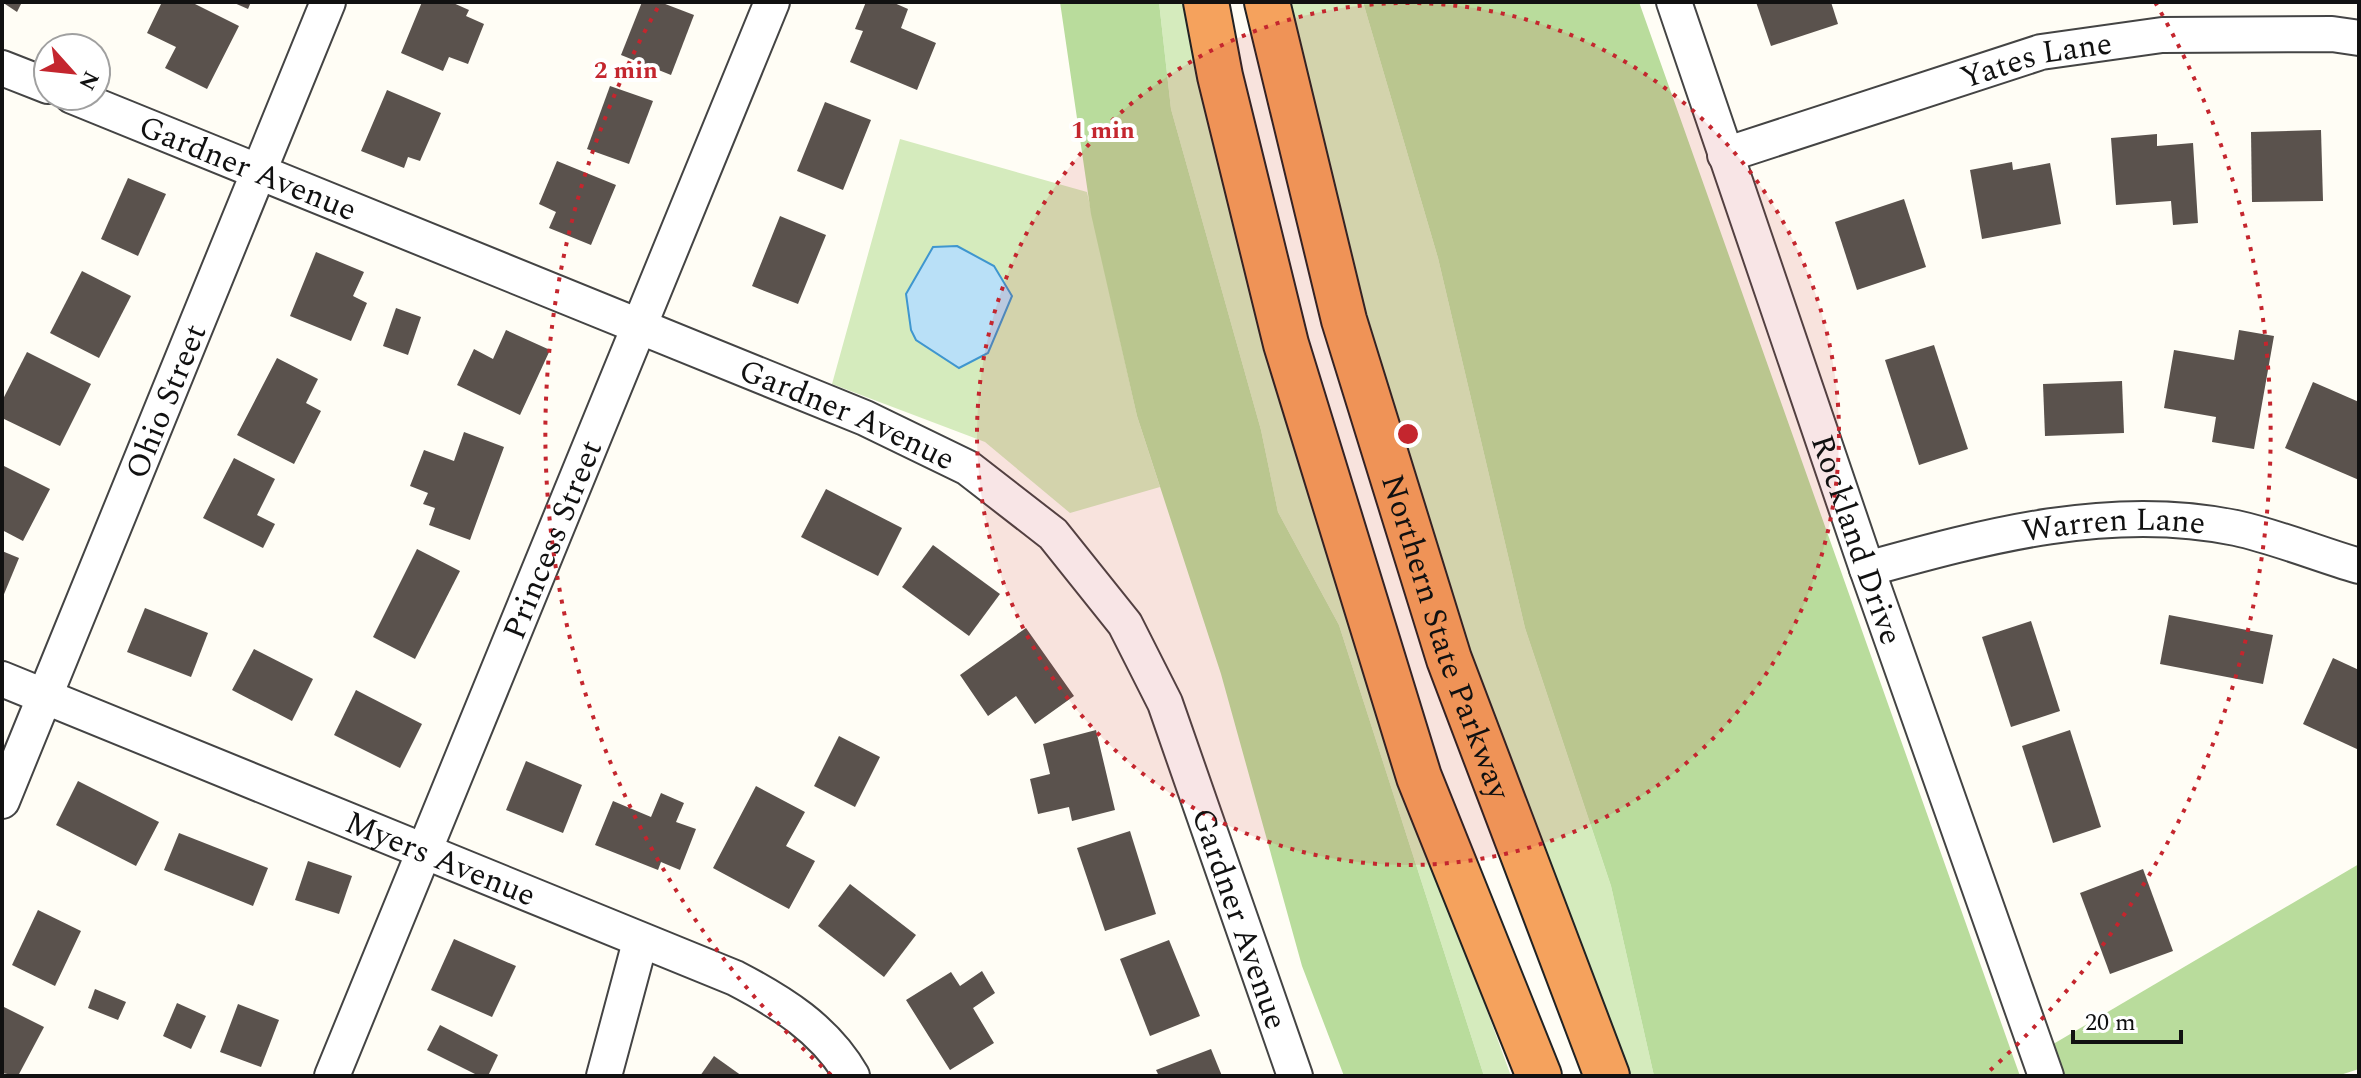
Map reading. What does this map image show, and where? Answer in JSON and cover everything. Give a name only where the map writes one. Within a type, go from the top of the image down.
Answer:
[{"type":"highway","name":"Northern State Parkway","points":[[1206,2],[1220,76],[1286,344],[1419,777],[1539,1076]]},
{"type":"highway","name":"Northern State Parkway","points":[[1267,2],[1344,320],[1449,659],[1607,1076]]},
{"type":"street","name":"Ohio Street","points":[[2,801],[328,2]]},
{"type":"street","name":"Princess Street","points":[[332,1076],[772,2]]},
{"type":"street","name":"Rockland Drive","points":[[1674,2],[1867,569],[2046,1076]]},
{"type":"street","name":"Yates Lane","points":[[1725,155],[2041,52],[2162,35],[2332,34],[2359,38]]},
{"type":"street","points":[[2,68],[32,80]]},
{"type":"street","name":"Gardner Avenue","points":[[112,112],[865,418],[968,468],[1053,534],[1125,624],[1165,703],[1295,1076]]},
{"type":"street","name":"Warren Lane","points":[[1867,569],[1988,535],[2122,519],[2174,520],[2236,528],[2359,566]]},
{"type":"street","name":"Myers Avenue","points":[[2,679],[640,942],[735,978],[785,1004],[825,1039],[852,1076]]},
{"type":"street","points":[[604,1076],[640,942]]},
{"type":"green space","points":[[1060,2],[1159,2],[1171,109],[1261,430],[1278,512],[1339,625],[1484,1076],[1344,1076],[1302,966],[1221,674],[1137,416],[1091,214]]},
{"type":"green space","points":[[1159,2],[1190,2],[1320,524],[1357,656],[1511,1076],[1484,1076],[1339,625],[1278,512],[1261,430],[1171,109]]},
{"type":"green space","points":[[1290,2],[1363,2],[1438,258],[1525,628],[1611,886],[1654,1076],[1623,1076],[1430,543],[1342,228]]},
{"type":"green space","points":[[1363,2],[1639,2],[2020,1076],[1654,1076],[1611,886],[1525,628],[1438,258]]},
{"type":"green space","points":[[900,139],[1087,192],[1137,416],[1160,487],[1070,513],[985,442],[832,384]]},
{"type":"green space","points":[[2359,864],[2359,1069],[2337,1076],[2046,1076],[2038,1053]]},
{"type":"water","points":[[957,246],[994,266],[1012,296],[988,353],[959,368],[916,340],[911,330],[906,294],[933,247]]},
{"type":"building","points":[[2,2],[22,2],[17,12]]},
{"type":"building","points":[[162,2],[191,2],[239,26],[207,89],[165,68],[176,47],[147,33]]},
{"type":"building","points":[[232,2],[251,2],[248,9]]},
{"type":"building","points":[[422,2],[451,2],[469,10],[466,16],[484,24],[468,64],[449,57],[443,71],[401,53]]},
{"type":"building","points":[[642,2],[660,2],[694,15],[671,75],[621,55]]},
{"type":"building","points":[[866,2],[892,2],[908,9],[901,28],[936,43],[917,90],[850,62],[863,31],[855,29]]},
{"type":"building","points":[[1756,2],[1831,2],[1838,24],[1771,46]]},
{"type":"building","points":[[610,86],[653,101],[629,164],[587,149]]},
{"type":"building","points":[[387,90],[441,113],[420,161],[408,157],[404,168],[361,151]]},
{"type":"building","points":[[825,102],[871,120],[843,190],[797,171]]},
{"type":"building","points":[[2321,130],[2323,201],[2252,202],[2251,132]]},
{"type":"building","points":[[2157,134],[2157,146],[2193,143],[2198,223],[2173,225],[2171,201],[2116,205],[2111,138]]},
{"type":"building","points":[[557,161],[616,185],[591,245],[549,228],[556,212],[539,204]]},
{"type":"building","points":[[2012,162],[2013,170],[2050,163],[2061,224],[1982,239],[1970,170]]},
{"type":"building","points":[[128,178],[166,194],[138,256],[101,239]]},
{"type":"building","points":[[1904,199],[1926,267],[1857,290],[1835,222]]},
{"type":"building","points":[[780,216],[826,235],[798,304],[752,286]]},
{"type":"building","points":[[316,252],[364,272],[353,296],[367,303],[351,341],[290,316]]},
{"type":"building","points":[[82,271],[131,296],[99,358],[50,333]]},
{"type":"building","points":[[396,308],[421,317],[408,355],[383,346]]},
{"type":"building","points":[[506,330],[550,350],[520,415],[457,385],[474,349],[493,359]]},
{"type":"building","points":[[2239,330],[2274,336],[2254,449],[2212,442],[2216,417],[2164,408],[2174,350],[2234,360]]},
{"type":"building","points":[[1934,345],[1968,449],[1919,465],[1885,360]]},
{"type":"building","points":[[27,352],[91,384],[60,446],[2,418],[2,401]]},
{"type":"building","points":[[277,358],[318,379],[306,403],[321,411],[294,464],[237,435]]},
{"type":"building","points":[[2122,381],[2124,433],[2045,436],[2043,384]]},
{"type":"building","points":[[2313,382],[2359,402],[2359,480],[2285,448]]},
{"type":"building","points":[[464,432],[504,447],[470,540],[429,525],[435,508],[423,504],[428,493],[410,486],[424,450],[454,461]]},
{"type":"building","points":[[234,458],[275,479],[257,515],[275,524],[263,548],[203,518]]},
{"type":"building","points":[[4,466],[50,489],[23,541],[2,530]]},
{"type":"building","points":[[826,489],[902,528],[878,576],[801,537]]},
{"type":"building","points":[[933,545],[1000,594],[969,636],[902,587]]},
{"type":"building","points":[[417,549],[460,571],[415,659],[373,637]]},
{"type":"building","points":[[2,551],[19,558],[2,599]]},
{"type":"building","points":[[145,608],[208,633],[191,677],[127,652]]},
{"type":"building","points":[[2169,615],[2273,635],[2263,684],[2160,664]]},
{"type":"building","points":[[2031,621],[2060,711],[2011,727],[1982,637]]},
{"type":"building","points":[[1026,628],[1074,696],[1035,724],[1016,696],[988,716],[960,675]]},
{"type":"building","points":[[254,649],[313,679],[292,721],[232,690]]},
{"type":"building","points":[[2333,658],[2359,670],[2359,750],[2303,724]]},
{"type":"building","points":[[356,690],[422,724],[400,768],[334,735]]},
{"type":"building","points":[[1096,730],[1115,810],[1072,821],[1069,807],[1038,814],[1030,779],[1050,774],[1043,744]]},
{"type":"building","points":[[2070,730],[2101,827],[2053,843],[2022,746]]},
{"type":"building","points":[[839,736],[880,757],[855,807],[814,786]]},
{"type":"building","points":[[526,761],[582,785],[563,833],[506,810]]},
{"type":"building","points":[[78,781],[159,822],[136,866],[56,825]]},
{"type":"building","points":[[756,786],[805,812],[786,846],[815,861],[789,909],[713,868]]},
{"type":"building","points":[[661,793],[684,803],[676,822],[696,829],[680,870],[661,862],[658,870],[595,845],[613,801],[651,817]]},
{"type":"building","points":[[1130,831],[1156,914],[1105,931],[1077,848]]},
{"type":"building","points":[[179,833],[268,868],[253,906],[164,870]]},
{"type":"building","points":[[308,861],[352,876],[339,914],[295,900]]},
{"type":"building","points":[[2143,869],[2173,951],[2110,974],[2080,893]]},
{"type":"building","points":[[850,884],[916,935],[884,977],[818,926]]},
{"type":"building","points":[[38,910],[81,931],[55,986],[12,965]]},
{"type":"building","points":[[454,939],[516,966],[492,1017],[431,990]]},
{"type":"building","points":[[1169,940],[1200,1016],[1150,1036],[1120,959]]},
{"type":"building","points":[[982,971],[995,993],[973,1008],[994,1043],[950,1070],[906,1000],[951,972],[960,986]]},
{"type":"building","points":[[95,989],[126,1002],[118,1020],[88,1008]]},
{"type":"building","points":[[177,1003],[206,1016],[191,1049],[163,1036]]},
{"type":"building","points":[[238,1004],[279,1020],[261,1067],[220,1052]]},
{"type":"building","points":[[2,1006],[44,1027],[18,1076],[2,1073]]},
{"type":"building","points":[[440,1025],[498,1055],[488,1076],[479,1076],[427,1050]]},
{"type":"building","points":[[1211,1049],[1222,1076],[1159,1076],[1156,1070]]},
{"type":"building","points":[[714,1056],[742,1076],[700,1076]]}]
